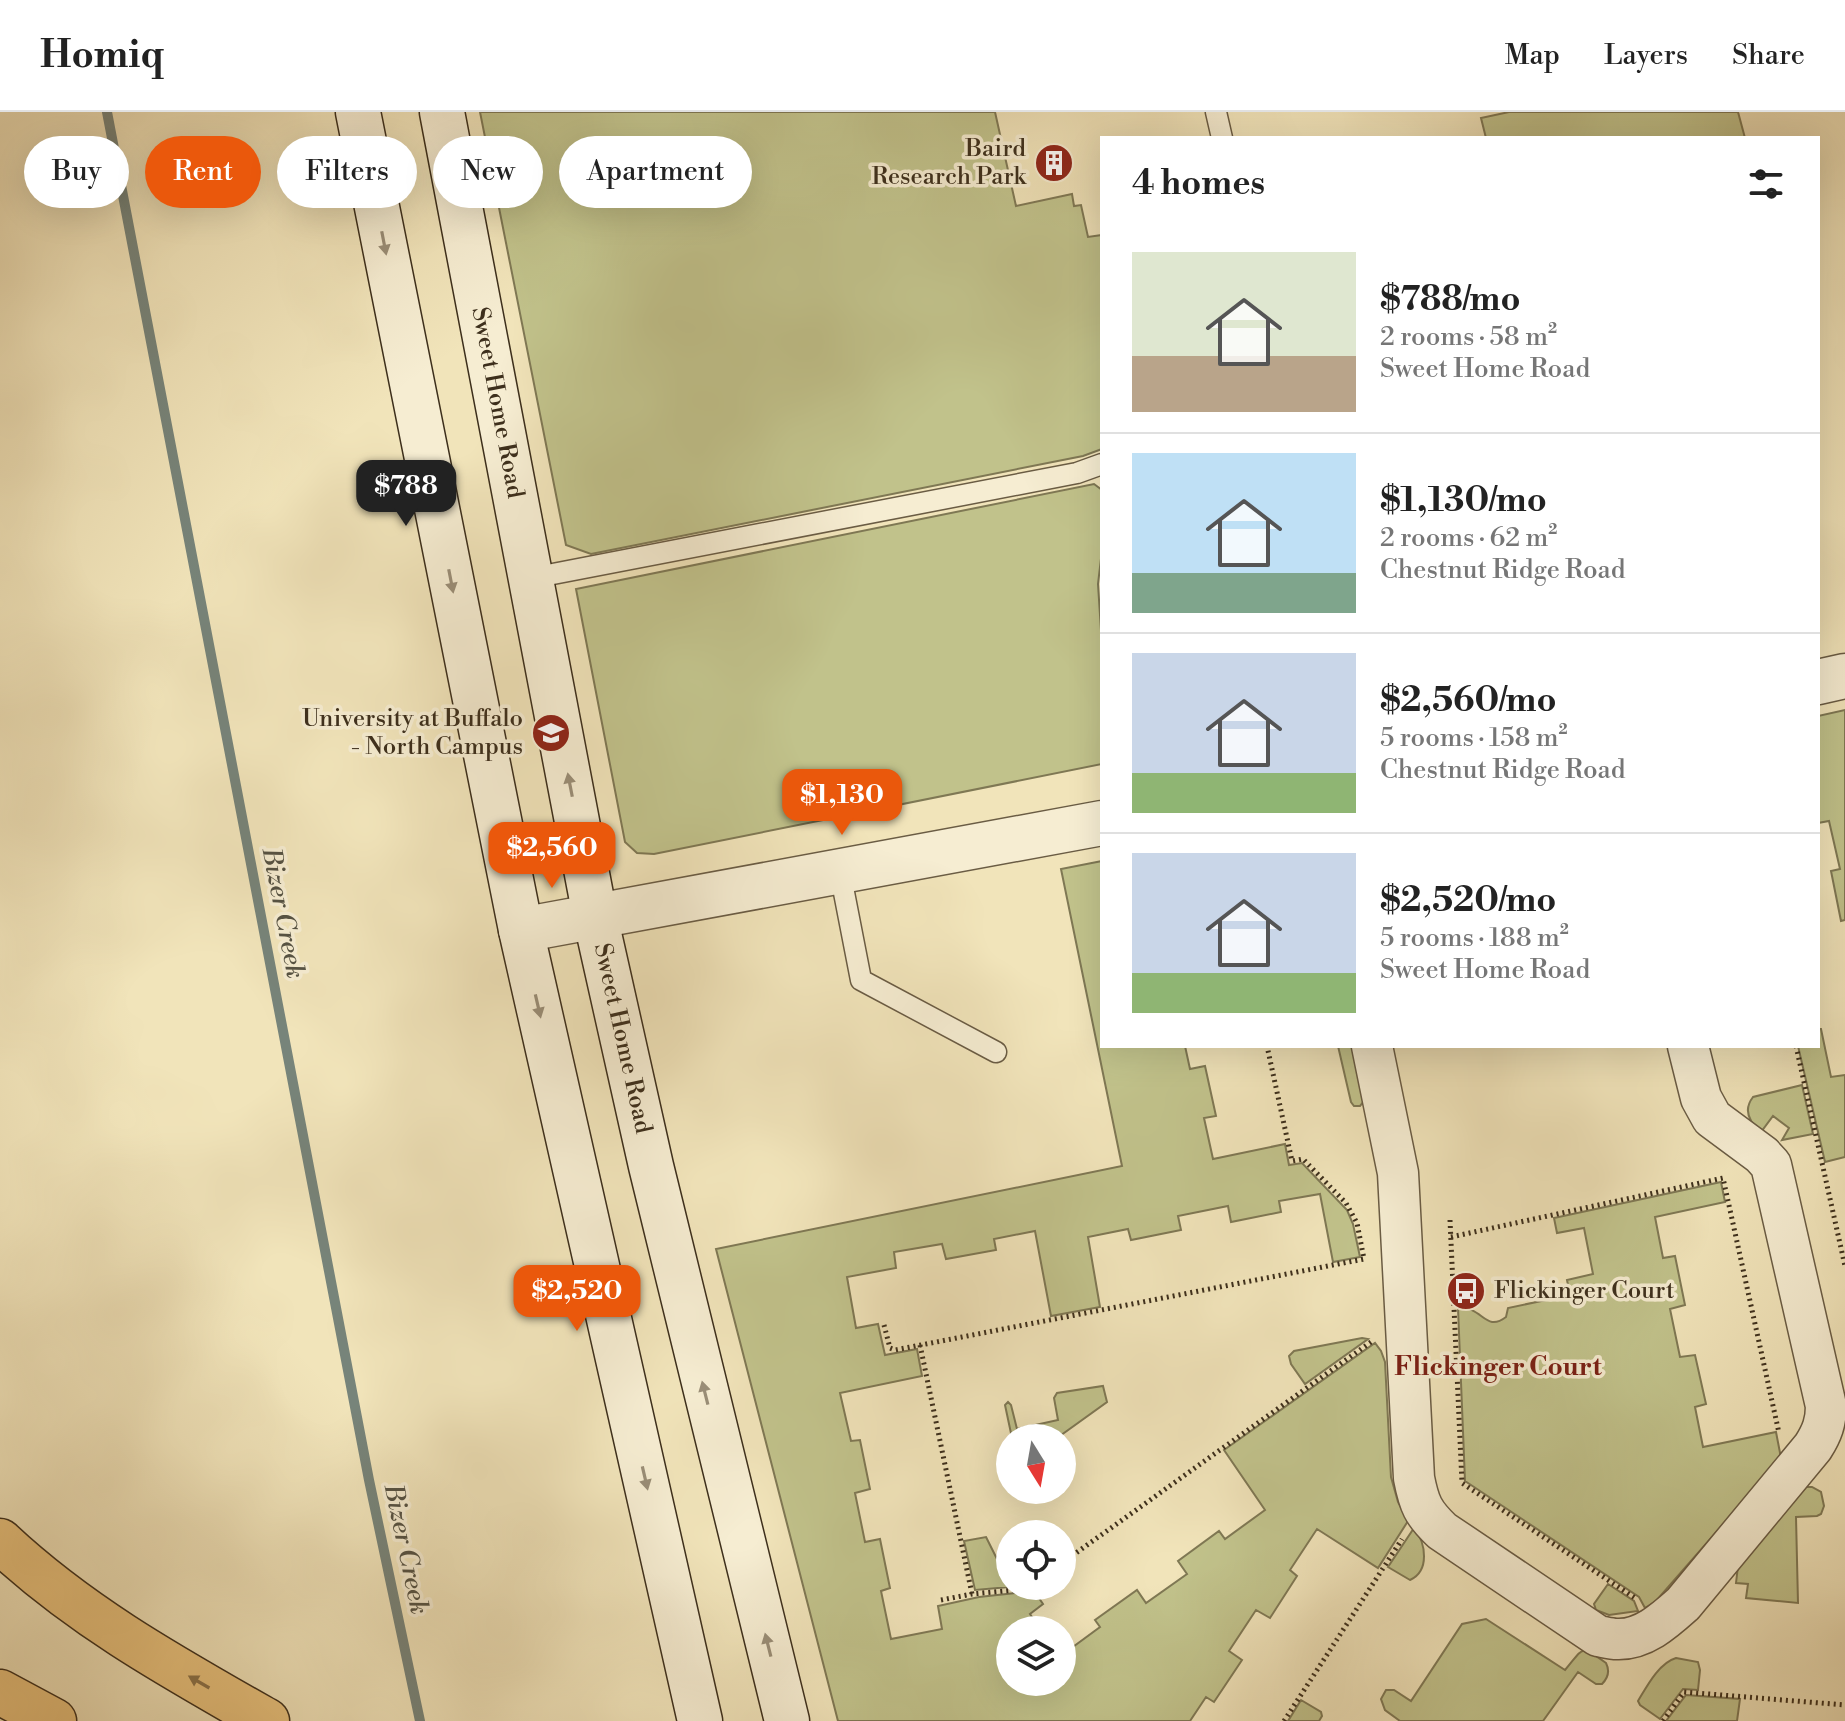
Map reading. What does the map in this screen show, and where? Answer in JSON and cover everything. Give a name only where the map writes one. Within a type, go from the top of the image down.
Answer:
[{"type":"highway","points":[[0,1541],[47,1583],[117,1634],[267,1721]]},
{"type":"highway","points":[[0,1692],[54,1721]]},
{"type":"main road","points":[[358,112],[521,930],[700,1721]]},
{"type":"main road","name":"Sweet Home Road","points":[[442,112],[595,916],[654,1181],[787,1721]]},
{"type":"main road","points":[[1820,682],[1845,676]]},
{"type":"main road","points":[[521,930],[1100,823]]},
{"type":"street","points":[[1372,1048],[1398,1173],[1414,1478],[1424,1514],[1442,1531],[1598,1636],[1617,1639],[1639,1635],[1660,1624],[1683,1604],[1813,1447],[1826,1420],[1826,1406],[1775,1175],[1762,1155],[1712,1118],[1701,1098],[1688,1048]]},
{"type":"lane","points":[[1216,112],[1222,136]]},
{"type":"lane","points":[[532,578],[1077,473],[1100,465]]},
{"type":"lane","points":[[840,872],[861,980],[996,1052]]},
{"type":"path","points":[[884,1325],[892,1349],[1364,1259],[1357,1223],[1346,1203],[1303,1159],[1292,1161],[1267,1048]]},
{"type":"path","points":[[1796,1048],[1845,1266]]},
{"type":"path","points":[[1451,1237],[1723,1178],[1788,1477]]},
{"type":"path","points":[[1450,1220],[1462,1483],[1637,1599]]},
{"type":"path","points":[[1076,1553],[1372,1341]]},
{"type":"path","points":[[920,1345],[972,1594]]},
{"type":"path","points":[[1284,1721],[1403,1538]]},
{"type":"path","points":[[941,1600],[996,1592]]},
{"type":"path","points":[[1663,1721],[1684,1692],[1845,1705]]},
{"type":"green space","points":[[480,112],[995,112],[1016,206],[1072,194],[1074,206],[1081,205],[1088,237],[1100,235],[1100,450],[1083,456],[591,554],[566,545],[499,208],[543,208],[543,136],[485,136]]},
{"type":"green space","points":[[1509,112],[1738,112],[1744,136],[1486,136],[1481,118]]},
{"type":"green space","points":[[1094,484],[1100,488],[1100,764],[654,854],[637,853],[625,842],[576,589]]},
{"type":"green space","points":[[1845,710],[1845,920],[1841,921],[1831,871],[1840,869],[1829,821],[1820,823],[1820,716]]},
{"type":"green space","points":[[1100,861],[1100,1048],[1185,1048],[1190,1069],[1205,1066],[1216,1116],[1204,1118],[1213,1159],[1285,1144],[1289,1165],[1302,1163],[1347,1210],[1360,1257],[1333,1262],[1320,1194],[1279,1201],[1281,1212],[1231,1222],[1228,1206],[1178,1216],[1181,1230],[1131,1240],[1128,1229],[1088,1237],[1100,1307],[1051,1316],[1035,1231],[994,1239],[996,1250],[946,1259],[942,1244],[894,1252],[896,1268],[847,1277],[856,1328],[878,1324],[885,1355],[917,1349],[922,1376],[840,1393],[851,1441],[860,1440],[870,1489],[855,1493],[865,1542],[880,1539],[890,1588],[881,1591],[891,1639],[942,1629],[938,1606],[996,1595],[996,1600],[1040,1600],[1043,1604],[1031,1616],[996,1616],[996,1696],[1076,1696],[1076,1645],[1100,1627],[1095,1620],[1137,1590],[1146,1603],[1187,1574],[1178,1561],[1219,1531],[1225,1539],[1265,1510],[1224,1450],[1375,1343],[1385,1362],[1391,1477],[1398,1502],[1408,1521],[1378,1568],[1317,1529],[1290,1570],[1297,1576],[1270,1618],[1256,1610],[1229,1651],[1242,1660],[1214,1702],[1206,1697],[1190,1721],[838,1721],[716,1249],[1122,1166],[1061,869]]},
{"type":"green space","points":[[1820,1029],[1831,1077],[1845,1075],[1845,1157],[1825,1162],[1798,1048],[1820,1048]]},
{"type":"green space","points":[[1338,1048],[1353,1048],[1365,1100],[1360,1106],[1354,1106]]},
{"type":"green space","points":[[1802,1085],[1813,1134],[1782,1140],[1789,1128],[1773,1116],[1761,1132],[1748,1111],[1753,1097]]},
{"type":"green space","points":[[1721,1182],[1725,1202],[1655,1217],[1663,1258],[1675,1256],[1685,1305],[1670,1309],[1680,1357],[1695,1355],[1706,1404],[1695,1407],[1703,1447],[1776,1432],[1781,1458],[1656,1601],[1645,1608],[1639,1597],[1465,1481],[1458,1308],[1473,1311],[1488,1321],[1499,1321],[1506,1317],[1508,1308],[1570,1295],[1567,1280],[1593,1274],[1584,1228],[1557,1233],[1554,1218]]},
{"type":"green space","points":[[1368,1339],[1305,1384],[1291,1364],[1289,1356],[1294,1351]]},
{"type":"green space","points":[[1103,1386],[1107,1402],[1076,1424],[1040,1424],[1058,1420],[1054,1398],[1057,1393]]},
{"type":"green space","points":[[1008,1402],[1016,1424],[1009,1424],[1005,1405]]},
{"type":"green space","points":[[1806,1487],[1821,1492],[1824,1506],[1817,1516],[1796,1517],[1798,1603],[1746,1598],[1748,1584],[1736,1583],[1738,1566]]},
{"type":"green space","points":[[1414,1528],[1424,1556],[1421,1570],[1410,1580],[1388,1567]]},
{"type":"green space","points":[[986,1537],[996,1557],[996,1588],[975,1590],[964,1541]]},
{"type":"green space","points":[[1608,1584],[1634,1601],[1638,1611],[1609,1615],[1596,1610],[1594,1604]]},
{"type":"green space","points":[[1486,1619],[1565,1670],[1582,1651],[1591,1653],[1606,1663],[1607,1677],[1602,1684],[1596,1684],[1578,1672],[1543,1721],[1400,1721],[1385,1710],[1381,1699],[1386,1690],[1394,1690],[1411,1701],[1462,1624]]},
{"type":"green space","points":[[1676,1658],[1698,1662],[1698,1690],[1683,1689],[1660,1719],[1638,1701],[1659,1670]]},
{"type":"green space","points":[[1686,1695],[1740,1699],[1737,1721],[1666,1721]]},
{"type":"green space","points":[[1301,1700],[1321,1712],[1319,1721],[1288,1721]]},
{"type":"waterway","name":"Bizer Creek","points":[[107,112],[369,1480],[420,1721]]},
{"type":"place","name":"Baird Research Park","points":[[1054,163]]},
{"type":"place","name":"University at Buffalo - North Campus","points":[[551,733]]},
{"type":"place","name":"Flickinger Court","points":[[1466,1291]]},
{"type":"district","name":"Flickinger Court","points":[[1498,1367]]}]
